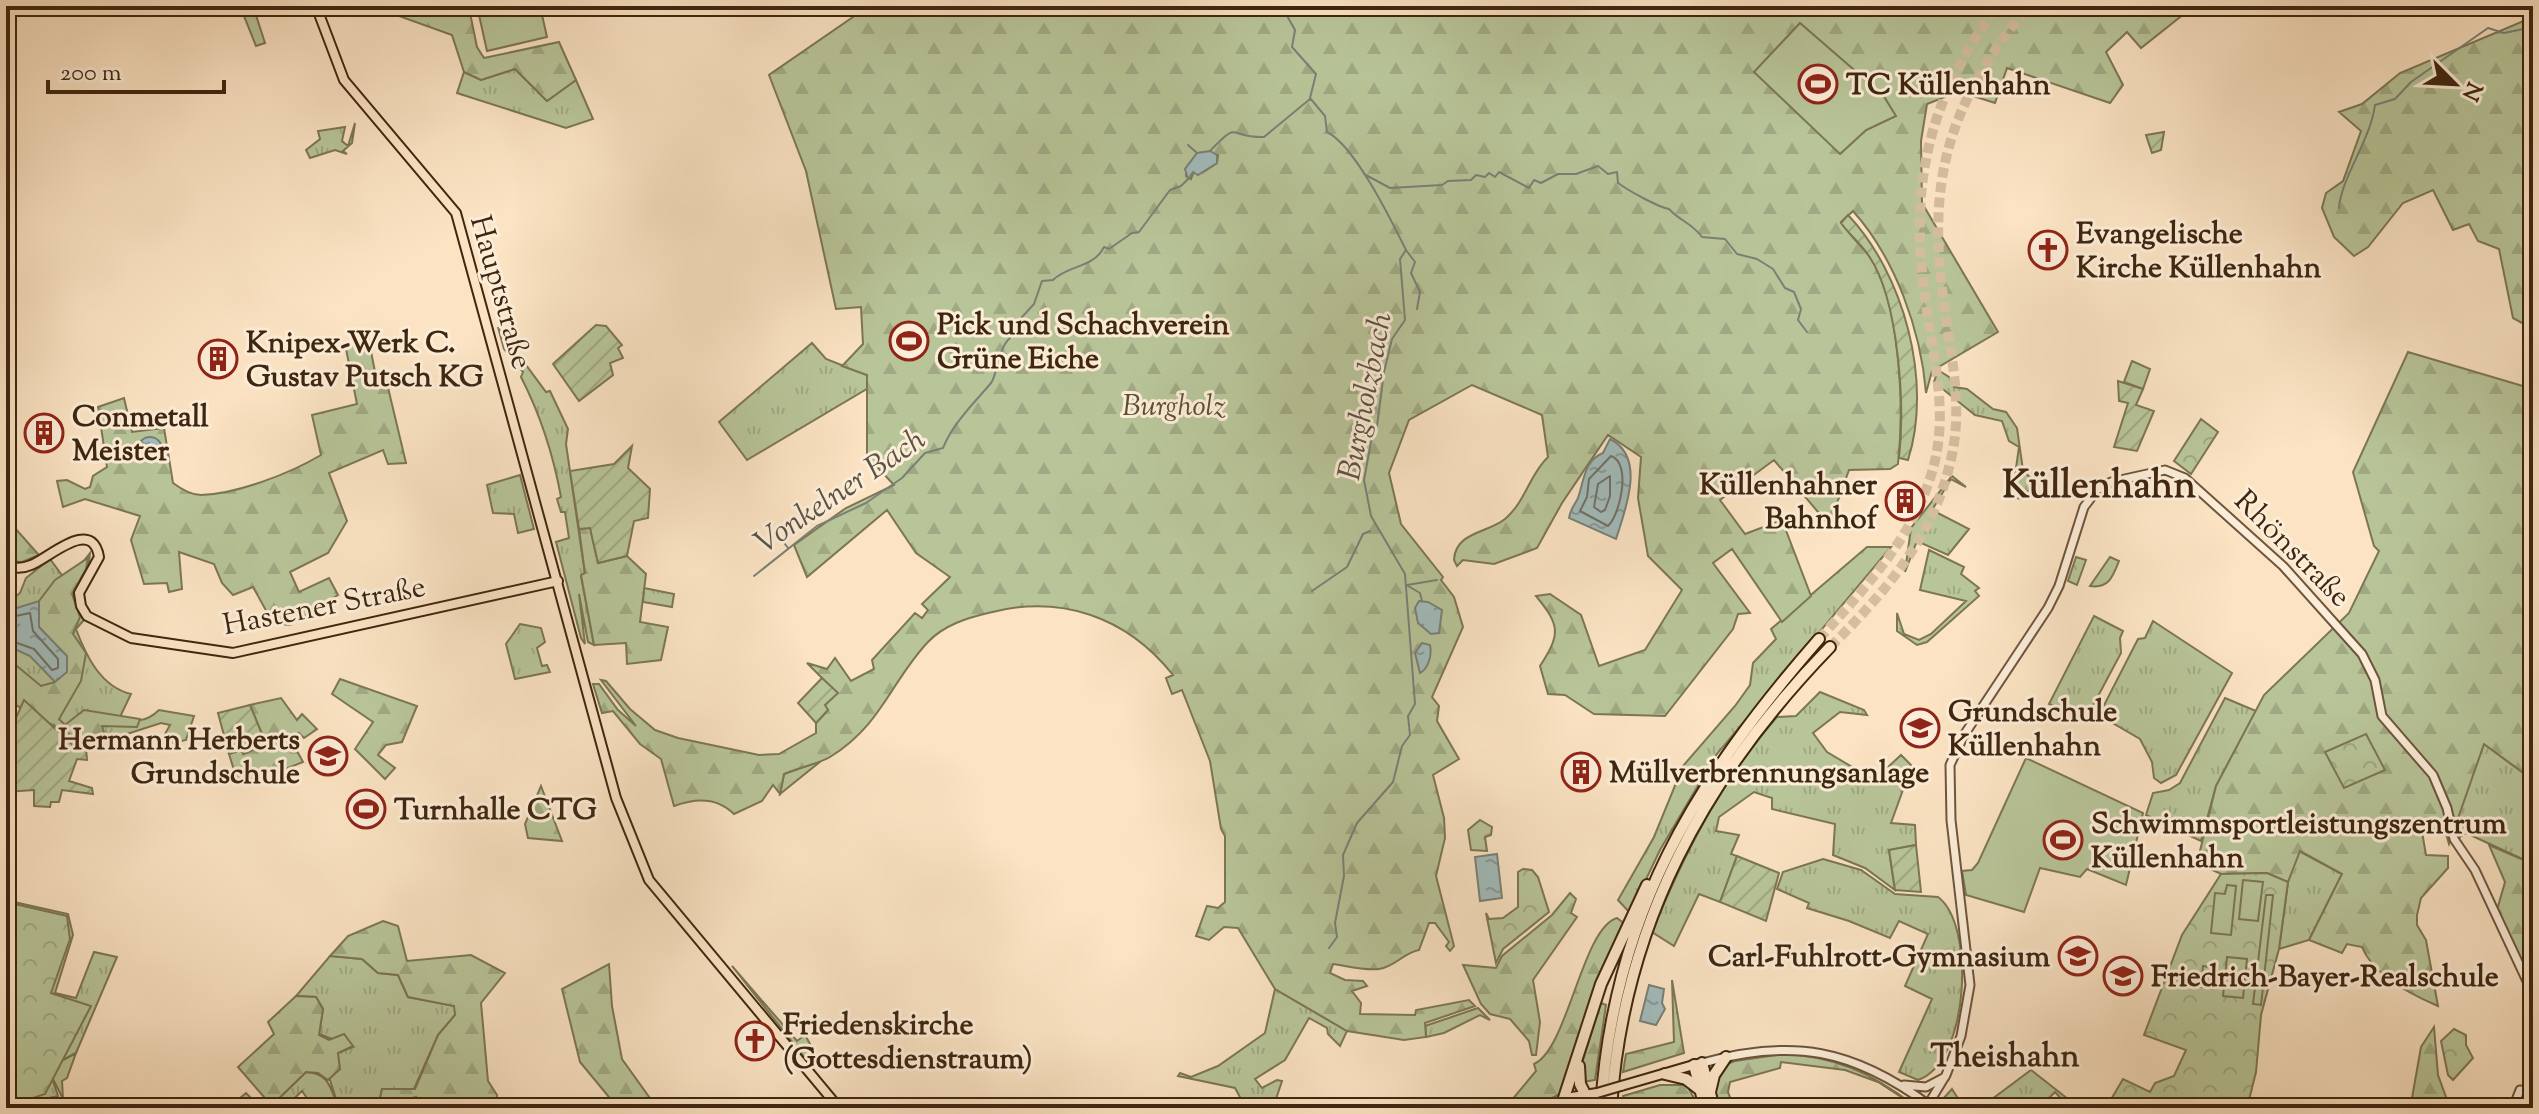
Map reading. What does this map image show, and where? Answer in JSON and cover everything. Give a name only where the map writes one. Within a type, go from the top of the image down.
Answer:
[{"type":"highway","points":[[1601,1108],[1613,1020],[1649,881],[1730,747],[1819,639]]},
{"type":"highway","points":[[1565,1105],[1595,997],[1638,927],[1713,790],[1771,710],[1830,647]]},
{"type":"highway","points":[[1612,1105],[1638,927]]},
{"type":"highway","points":[[1579,1051],[1580,1084],[1591,1094],[1580,1108]]},
{"type":"highway","points":[[1705,1093],[1726,1057]]},
{"type":"highway","points":[[1698,1064],[1705,1108]]},
{"type":"highway","points":[[1665,1074],[1686,1079],[1705,1093],[1714,1108]]},
{"type":"main road","name":"Hauptstraße","points":[[316,6],[344,80],[456,213],[616,798],[649,880],[839,1108]]},
{"type":"main road","name":"Hastener Straße","points":[[6,566],[21,569],[38,562],[65,543],[87,541],[95,546],[99,557],[79,593],[87,616],[131,638],[233,653],[558,581]]},
{"type":"main road","points":[[1550,1108],[1698,1064]]},
{"type":"street","name":"Rhönstraße","points":[[1946,1075],[1965,1020],[1970,972],[1951,820],[1950,765],[1964,735],[2048,608],[2059,586],[2089,498],[2105,485],[2165,470],[2185,478],[2283,566],[2355,646],[2375,680],[2379,709],[2433,775],[2447,808],[2454,839],[2475,870],[2533,994]]},
{"type":"street","points":[[1698,1064],[1766,1049],[1812,1050],[1855,1062],[1899,1084],[1928,1107],[1946,1075]]},
{"type":"street","points":[[1899,1084],[1926,1087],[1946,1075]]},
{"type":"street","points":[[2513,1108],[2520,1090],[2533,1092]]},
{"type":"green space","points":[[240,6],[253,6],[265,43],[256,46]]},
{"type":"green space","points":[[399,6],[452,6],[470,13],[477,47],[484,58],[559,42],[576,80],[547,101],[515,69],[481,80],[464,72],[452,35],[396,15]]},
{"type":"green space","points":[[477,6],[540,6],[547,37],[487,51]]},
{"type":"green space","name":"Burgholz","points":[[869,6],[2194,6],[2141,48],[2127,32],[2106,52],[2123,85],[2110,103],[2007,68],[1995,103],[1948,88],[1945,97],[1927,104],[1921,141],[1922,203],[1998,332],[1932,371],[1926,393],[1912,320],[1893,273],[1853,211],[1841,222],[1869,256],[1888,300],[1900,387],[1898,464],[1890,469],[1849,470],[1829,525],[1774,460],[1720,500],[1745,534],[1782,520],[1811,596],[1782,622],[1732,549],[1713,563],[1750,613],[1738,614],[1733,629],[1665,716],[1594,714],[1565,695],[1548,694],[1540,666],[1552,646],[1555,630],[1550,615],[1536,596],[1550,594],[1581,615],[1599,666],[1645,650],[1682,590],[1648,556],[1638,498],[1641,457],[1608,435],[1562,503],[1537,548],[1494,564],[1463,560],[1457,566],[1454,560],[1460,544],[1505,519],[1548,457],[1542,415],[1472,385],[1409,420],[1389,473],[1401,524],[1443,577],[1441,580],[1454,597],[1463,627],[1432,697],[1439,706],[1437,721],[1459,759],[1433,775],[1444,818],[1445,838],[1436,876],[1454,946],[1450,951],[1446,946],[1449,942],[1435,923],[1429,923],[1419,950],[1390,966],[1368,969],[1333,964],[1330,973],[1345,980],[1363,981],[1367,986],[1352,991],[1361,1003],[1360,1014],[1415,1015],[1416,1010],[1469,1000],[1475,1006],[1425,1023],[1426,1037],[1404,1040],[1347,1031],[1275,989],[1238,928],[1224,927],[1209,940],[1196,936],[1207,906],[1218,908],[1225,902],[1225,836],[1221,829],[1210,761],[1182,690],[1172,694],[1166,678],[1173,675],[1155,655],[1113,624],[1066,609],[1041,606],[988,613],[948,627],[934,636],[915,657],[874,717],[848,744],[825,760],[784,774],[780,794],[773,785],[762,801],[734,814],[720,804],[706,801],[690,801],[674,806],[661,759],[640,744],[613,711],[602,713],[593,684],[599,684],[618,710],[636,726],[601,680],[606,681],[630,709],[655,730],[678,738],[759,755],[779,754],[816,733],[816,723],[828,710],[824,706],[837,693],[807,663],[827,669],[835,658],[851,681],[874,669],[872,660],[915,613],[922,618],[928,610],[922,604],[950,577],[916,553],[887,510],[807,577],[794,545],[846,508],[894,485],[867,456],[867,375],[842,366],[863,344],[861,307],[836,309],[806,171],[769,75]],"holes":[[[1883,95],[1895,116],[1866,130],[1840,154]],[[1218,155],[1217,163],[1205,171],[1194,171],[1191,179],[1186,176],[1188,165],[1197,156]]]},
{"type":"green space","points":[[2533,17],[2533,329],[2513,318],[2499,249],[2478,241],[2469,224],[2453,230],[2433,190],[2403,203],[2368,247],[2354,256],[2334,237],[2322,208],[2326,193],[2343,181],[2361,131],[2339,112],[2362,104],[2400,73]]},
{"type":"green space","name":"TC Küllenhahn","points":[[1800,23],[1883,95],[1896,116],[1866,130],[1840,154],[1754,72]]},
{"type":"green space","points":[[515,69],[547,101],[576,80],[593,119],[566,128],[457,93],[464,72],[481,80]]},
{"type":"green space","points":[[355,123],[352,143],[343,151],[347,154],[335,150],[310,158],[306,150],[320,139],[318,131],[345,127],[342,141],[348,146]]},
{"type":"green space","points":[[2164,132],[2161,150],[2152,153],[2146,135]]},
{"type":"green space","points":[[1848,215],[1885,267],[1908,330],[1915,364],[1917,397],[1915,429],[1908,460],[1899,458],[1901,411],[1898,354],[1887,299],[1869,256],[1841,223]]},
{"type":"green space","points":[[596,325],[606,326],[622,345],[618,348],[623,358],[610,363],[613,375],[579,401],[553,364]]},
{"type":"green space","points":[[498,327],[546,392],[550,391],[568,429],[566,444],[585,574],[581,576],[594,645],[588,642],[579,594],[585,644],[581,638],[556,542],[569,538],[565,512],[561,512],[557,499],[561,497],[550,450],[521,377],[523,372],[504,349]]},
{"type":"green space","points":[[368,336],[376,377],[385,375],[406,463],[388,464],[383,450],[329,473],[347,521],[328,553],[290,572],[299,592],[329,578],[338,595],[290,625],[273,623],[253,587],[233,595],[222,583],[214,564],[179,552],[182,589],[169,592],[167,583],[144,584],[131,540],[140,516],[85,499],[63,507],[57,481],[67,480],[85,489],[90,487],[93,476],[107,467],[98,407],[124,398],[132,432],[164,428],[173,483],[193,494],[215,494],[247,487],[295,469],[321,455],[312,415],[357,404],[345,344]]},
{"type":"green space","points":[[812,343],[826,359],[867,375],[870,387],[747,460],[719,422]]},
{"type":"green space","points":[[2408,352],[2533,389],[2533,780],[2484,744],[2449,844],[2444,827],[2422,832],[2426,855],[2448,856],[2448,868],[2421,898],[2417,915],[2417,925],[2426,940],[2438,1006],[2405,990],[2384,975],[2362,947],[2347,944],[2342,953],[2309,940],[2342,874],[2300,851],[2288,882],[2267,873],[2221,874],[2197,863],[2216,786],[2264,695],[2349,613],[2379,551],[2374,546],[2353,472]]},
{"type":"green space","points":[[2132,361],[2150,369],[2143,389],[2124,382]]},
{"type":"green space","points":[[1938,370],[1949,377],[1954,387],[1967,389],[1993,409],[2006,412],[2017,428],[2023,470],[2033,481],[2024,499],[2006,497],[2012,497],[2019,447],[2009,441],[2002,421],[1975,415],[1934,382]]},
{"type":"green space","points":[[2118,381],[2143,389],[2136,405],[2154,411],[2137,451],[2114,447],[2128,403],[2119,401]]},
{"type":"green space","points":[[2201,419],[2218,432],[2191,474],[2174,461]]},
{"type":"green space","points":[[632,446],[628,468],[650,489],[648,518],[634,521],[627,556],[598,563],[590,528],[579,529],[570,471],[614,464]]},
{"type":"green space","points":[[520,475],[534,529],[518,533],[514,514],[493,513],[487,485]]},
{"type":"green space","points":[[1952,476],[1966,487],[1951,479],[1932,510],[1969,529],[1948,555],[1917,541],[1905,572],[1911,528]]},
{"type":"green space","points":[[6,518],[39,555],[22,562],[6,561]]},
{"type":"green space","points":[[590,527],[598,563],[627,556],[646,574],[640,622],[668,627],[661,660],[627,664],[626,643],[594,645],[581,575],[585,573],[579,529]]},
{"type":"green space","points":[[1867,547],[1891,547],[1716,755],[1660,850],[1630,913],[1618,900],[1654,837],[1683,766],[1750,685],[1753,663],[1776,639],[1771,629]]},
{"type":"green space","points":[[1929,550],[1964,567],[1961,574],[1979,588],[1975,591],[1979,596],[1927,642],[1917,645],[1897,631],[1897,613],[1904,634],[1919,640],[1931,634],[1966,601],[1920,590]]},
{"type":"green space","points":[[90,553],[89,563],[74,593],[74,601],[84,620],[76,629],[96,669],[111,685],[131,694],[119,719],[140,720],[159,710],[194,716],[186,740],[172,743],[170,735],[165,734],[170,725],[161,723],[80,749],[55,727],[6,660],[6,604],[20,593],[26,578],[50,559],[67,582]]},
{"type":"green space","points":[[2076,557],[2086,560],[2077,585],[2068,581]]},
{"type":"green space","points":[[2110,557],[2119,561],[2112,576],[2102,585],[2090,586]]},
{"type":"green space","points":[[88,558],[86,569],[72,594],[80,617],[73,634],[86,653],[81,681],[59,719],[65,725],[84,710],[140,719],[137,727],[102,726],[106,738],[86,748],[71,735],[10,702],[6,694],[6,657],[41,686],[55,682],[51,641],[39,627],[39,601],[55,580]]},
{"type":"green space","points":[[644,588],[674,594],[672,607],[643,602]]},
{"type":"green space","points":[[2094,616],[2123,631],[2121,653],[2089,713],[2071,713],[2049,704]]},
{"type":"green space","points":[[2153,621],[2232,673],[2176,775],[2161,783],[2154,778],[2152,762],[2140,739],[2099,715],[2138,639],[2145,638]]},
{"type":"green space","points":[[520,624],[541,628],[545,642],[537,648],[542,666],[547,665],[550,672],[515,679],[506,644]]},
{"type":"green space","points":[[822,678],[838,693],[825,705],[828,710],[816,723],[798,703]]},
{"type":"green space","points":[[340,679],[417,706],[402,742],[386,745],[378,755],[395,768],[385,779],[355,749],[373,722],[332,694]]},
{"type":"green space","points":[[1820,692],[1864,710],[1867,715],[1840,712],[1813,733],[1827,752],[1874,780],[1901,755],[1917,771],[1908,776],[1891,823],[1915,825],[1916,845],[1889,850],[1895,890],[1865,868],[1833,855],[1835,824],[1772,809],[1772,798],[1754,792],[1719,817],[1716,831],[1739,835],[1731,854],[1737,856],[1720,902],[1699,894],[1674,946],[1652,932],[1677,874],[1706,819],[1738,767],[1777,717],[1796,716]]},
{"type":"green space","points":[[281,698],[297,720],[302,714],[317,729],[304,738],[299,733],[290,738],[303,762],[255,781],[253,778],[238,783],[229,754],[242,750],[243,754],[266,744],[250,705]]},
{"type":"green space","points":[[2225,698],[2256,711],[2216,786],[2201,841],[2146,815],[2153,793],[2169,790],[2180,783]]},
{"type":"green space","points":[[24,700],[74,746],[86,748],[87,760],[77,759],[69,781],[92,788],[93,794],[62,790],[59,802],[51,802],[50,807],[34,806],[34,790],[6,792],[6,740]]},
{"type":"green space","points":[[250,705],[266,744],[244,754],[241,750],[229,754],[218,713]]},
{"type":"green space","points":[[2366,734],[2385,770],[2344,788],[2325,752]]},
{"type":"green space","points":[[2484,744],[2533,780],[2533,864],[2466,833],[2460,837],[2456,817]]},
{"type":"green space","name":"Schwimmsportleistungszentrum Küllenhahn","points":[[2026,758],[2143,813],[2126,885],[2087,869],[2080,877],[2040,868],[2024,912],[1966,895],[1962,871],[1972,870],[1978,863]]},
{"type":"green space","points":[[821,761],[780,794],[784,774]]},
{"type":"green space","points":[[541,786],[562,841],[528,838],[525,824]]},
{"type":"green space","points":[[1480,820],[1492,827],[1491,835],[1485,837],[1487,851],[1471,850],[1468,830]]},
{"type":"green space","points":[[1916,845],[1921,892],[1895,890],[1889,850]]},
{"type":"green space","points":[[2489,845],[2533,864],[2533,984],[2497,910],[2505,882]]},
{"type":"green space","points":[[2299,851],[2342,874],[2309,940],[2279,949],[2288,882]]},
{"type":"green space","points":[[1737,856],[1779,873],[1766,921],[1720,902]]},
{"type":"green space","points":[[1823,859],[1861,870],[1895,894],[1938,897],[1950,912],[1958,935],[1962,963],[1957,1022],[1948,1048],[1935,1068],[1918,1080],[1899,1072],[1932,999],[1905,986],[1928,934],[1899,921],[1890,938],[1807,908],[1809,903],[1777,889],[1783,872]]},
{"type":"green space","points":[[1532,870],[1538,877],[1549,912],[1503,949],[1496,963],[1486,913],[1489,919],[1503,918],[1518,907],[1518,872]]},
{"type":"green space","points":[[2267,873],[2288,882],[2279,949],[2261,1015],[2256,1072],[2247,1108],[2106,1108],[2123,1079],[2150,1092],[2155,1083],[2174,1076],[2186,1050],[2144,1035],[2182,935],[2221,874]]},
{"type":"green space","points":[[2243,880],[2263,882],[2258,921],[2239,919]]},
{"type":"green space","points":[[2227,885],[2236,886],[2231,935],[2211,933],[2215,893],[2225,894]]},
{"type":"green space","points":[[1570,893],[1576,899],[1571,913],[1577,917],[1533,980],[1540,1022],[1536,1055],[1532,1055],[1529,1041],[1510,1019],[1490,1014],[1481,1004],[1463,965],[1496,968],[1502,956],[1552,915]]},
{"type":"green space","points":[[2266,895],[2273,895],[2261,1005],[2253,1004]]},
{"type":"green space","points":[[6,902],[67,916],[70,939],[51,993],[91,1006],[45,1094],[6,1107]]},
{"type":"green space","points":[[14,902],[68,914],[73,935],[55,993],[76,998],[94,952],[117,957],[76,1053],[54,1065],[51,1075],[58,1096],[6,1107],[6,923]]},
{"type":"green space","points":[[1617,918],[1625,924],[1565,1091],[1534,1108],[1478,1108],[1511,1101],[1536,1071],[1534,1064],[1546,1054],[1556,1036],[1594,943],[1605,927]]},
{"type":"green space","points":[[383,921],[398,926],[407,961],[471,955],[505,973],[481,1003],[488,1081],[497,1095],[496,1108],[420,1108],[416,1097],[378,1108],[382,1089],[415,1089],[438,1035],[455,1015],[454,1006],[408,997],[398,975],[378,973],[362,959],[330,956],[348,936]]},
{"type":"green space","points":[[330,956],[362,959],[378,973],[398,975],[408,997],[455,1006],[455,1015],[438,1035],[414,1089],[382,1089],[378,1108],[339,1108],[329,1077],[337,1053],[353,1047],[319,1034],[323,1009],[316,997],[296,996]]},
{"type":"green space","points":[[2227,957],[2247,959],[2243,998],[2223,996]]},
{"type":"green space","points":[[609,964],[612,1006],[622,1059],[657,1108],[618,1108],[580,1062],[562,989]]},
{"type":"green space","points":[[732,966],[797,1041],[805,1035],[814,1051],[809,1063]]},
{"type":"green space","points":[[2203,966],[2216,968],[2214,989],[2201,987]]},
{"type":"green space","points":[[1672,980],[1684,1053],[1623,1072],[1626,1054],[1674,1042]]},
{"type":"green space","points":[[1275,989],[1347,1031],[1340,1046],[1328,1034],[1327,1028],[1309,1018],[1285,1060],[1255,1079],[1262,1088],[1277,1080],[1282,1081],[1276,1099],[1241,1099],[1235,1088],[1178,1076],[1180,1073],[1191,1077],[1218,1066],[1265,1033]]},
{"type":"green space","points":[[296,996],[316,997],[323,1009],[319,1035],[329,1040],[344,1034],[353,1046],[338,1053],[340,1069],[328,1080],[318,1073],[306,1072],[269,1108],[212,1108],[214,1102],[229,1107],[246,1093],[260,1107],[264,1097],[238,1067],[274,1034],[268,1022]]},
{"type":"green space","points":[[1601,1003],[1606,1005],[1595,1080],[1583,1082],[1583,1060]]},
{"type":"green space","points":[[1478,1008],[1490,1020],[1480,1015],[1444,1033],[1426,1037],[1425,1026]]},
{"type":"green space","points":[[2434,1027],[2438,1075],[2450,1108],[2425,1108],[2425,1099],[2412,1098],[2421,1047]]},
{"type":"green space","points":[[2454,1029],[2466,1035],[2466,1045],[2473,1058],[2453,1080],[2448,1075],[2441,1041]]},
{"type":"green space","points":[[76,1053],[67,1078],[62,1081],[63,1099],[51,1075],[54,1065]]},
{"type":"green space","points":[[1784,1054],[1819,1058],[1852,1068],[1882,1083],[1912,1104],[1878,1082],[1845,1070],[1781,1062],[1780,1068],[1730,1082],[1728,1092],[1734,1108],[1717,1108],[1715,1087],[1722,1066],[1735,1061]]},
{"type":"green space","points":[[2031,1070],[2068,1099],[2066,1104],[2055,1092],[2039,1108],[1980,1108]]},
{"type":"green space","points":[[306,1072],[324,1078],[337,1104],[314,1108],[302,1091],[284,1108],[269,1108]]},
{"type":"green space","points":[[1660,1085],[1687,1085],[1699,1108],[1624,1108],[1623,1096]]},
{"type":"green space","points":[[1952,1089],[1964,1108],[1948,1108],[1940,1102]]},
{"type":"water","points":[[1210,151],[1217,155],[1217,163],[1198,175],[1193,172],[1188,179],[1185,169],[1197,153]]},
{"type":"water","points":[[150,437],[159,440],[162,449],[159,458],[150,461],[141,458],[138,449],[141,440]]},
{"type":"water","points":[[1610,439],[1621,447],[1628,458],[1630,470],[1628,498],[1616,539],[1569,518],[1589,465],[1603,453]]},
{"type":"water","points":[[39,601],[39,627],[67,656],[67,672],[55,682],[30,656],[6,645],[7,611]]},
{"type":"water","points":[[1419,601],[1442,610],[1439,633],[1431,634],[1418,623],[1415,608]]},
{"type":"water","points":[[1422,643],[1430,645],[1431,652],[1428,664],[1420,673],[1415,653]]},
{"type":"water","points":[[1497,854],[1502,898],[1480,901],[1475,857]]},
{"type":"water","points":[[1649,985],[1664,989],[1662,1003],[1665,1009],[1656,1025],[1640,1021]]},
{"type":"waterway","name":"Burgholzbach","points":[[1287,6],[1285,12],[1295,30],[1292,47],[1316,74],[1310,98],[1325,116],[1327,132],[1349,152],[1371,185],[1406,250],[1400,259],[1405,320],[1392,339],[1364,480],[1371,516],[1405,574],[1415,704],[1408,716],[1410,735],[1402,746],[1393,782],[1357,823],[1343,855],[1344,876],[1335,923],[1337,937],[1329,948]]},
{"type":"waterway","points":[[2339,208],[2375,105],[2395,99],[2411,82],[2488,28],[2504,33],[2533,27]]},
{"type":"waterway","name":"Vonkelner Bach","points":[[1210,151],[1231,133],[1264,137],[1310,99]]},
{"type":"waterway","points":[[1188,145],[1197,153]]},
{"type":"waterway","points":[[1364,174],[1390,188],[1442,185],[1448,181],[1471,180],[1476,175],[1485,177],[1489,173],[1495,177],[1499,172],[1529,188],[1534,180],[1541,183],[1558,174],[1576,174],[1598,166],[1608,174],[1617,172],[1618,183],[1669,209],[1702,237],[1725,239],[1737,254],[1757,259],[1773,269],[1785,288],[1794,292],[1801,309],[1798,320],[1807,332]]},
{"type":"waterway","name":"Vonkelner Bach","points":[[754,576],[817,526],[866,503],[902,478],[925,453],[943,448],[959,421],[991,383],[1011,329],[1034,304],[1042,281],[1053,280],[1087,263],[1104,247],[1109,249],[1132,233],[1139,232],[1170,190],[1181,186],[1189,178]]},
{"type":"waterway","points":[[1406,250],[1415,262],[1411,273],[1420,292],[1417,309]]},
{"type":"waterway","points":[[1312,591],[1347,567],[1363,534],[1370,531]]},
{"type":"waterway","points":[[782,540],[788,548]]},
{"type":"waterway","points":[[1407,585],[1437,580]]},
{"type":"waterway","points":[[1408,586],[1420,593],[1422,601]]},
{"type":"tunnel","points":[[1819,639],[1874,576],[1905,532],[1918,508],[1936,456],[1940,419],[1936,365],[1922,268],[1922,188],[1938,114],[1953,78],[1997,6]]},
{"type":"tunnel","points":[[1830,647],[1872,603],[1909,555],[1925,530],[1947,474],[1954,443],[1956,409],[1939,259],[1938,218],[1942,180],[1962,110],[1979,76],[2028,6]]},
{"type":"place","name":"TC Küllenhahn","points":[[1818,84]]},
{"type":"place","name":"Evangelische Kirche Küllenhahn","points":[[2048,250]]},
{"type":"place","name":"Pick und Schachverein Grüne Eiche","points":[[909,341]]},
{"type":"place","name":"Knipex-Werk C. Gustav Putsch KG","points":[[218,359]]},
{"type":"place","name":"Conmetall Meister","points":[[44,433]]},
{"type":"place","name":"Küllenhahner Bahnhof","points":[[1905,501]]},
{"type":"place","name":"Grundschule Küllenhahn","points":[[1920,728]]},
{"type":"place","name":"Hermann Herberts Grundschule","points":[[328,756]]},
{"type":"place","name":"Müllverbrennungsanlage","points":[[1581,772]]},
{"type":"place","name":"Turnhalle CTG","points":[[366,809]]},
{"type":"place","name":"Schwimmsportleistungszentrum Küllenhahn","points":[[2063,840]]},
{"type":"place","name":"Carl-Fuhlrott-Gymnasium","points":[[2078,956]]},
{"type":"place","name":"Friedrich-Bayer-Realschule","points":[[2123,976]]},
{"type":"place","name":"Friedenskirche (Gottesdienstraum)","points":[[755,1041]]},
{"type":"district","name":"Küllenhahn","points":[[2099,484]]},
{"type":"district","name":"Theishahn","points":[[2005,1055]]}]
